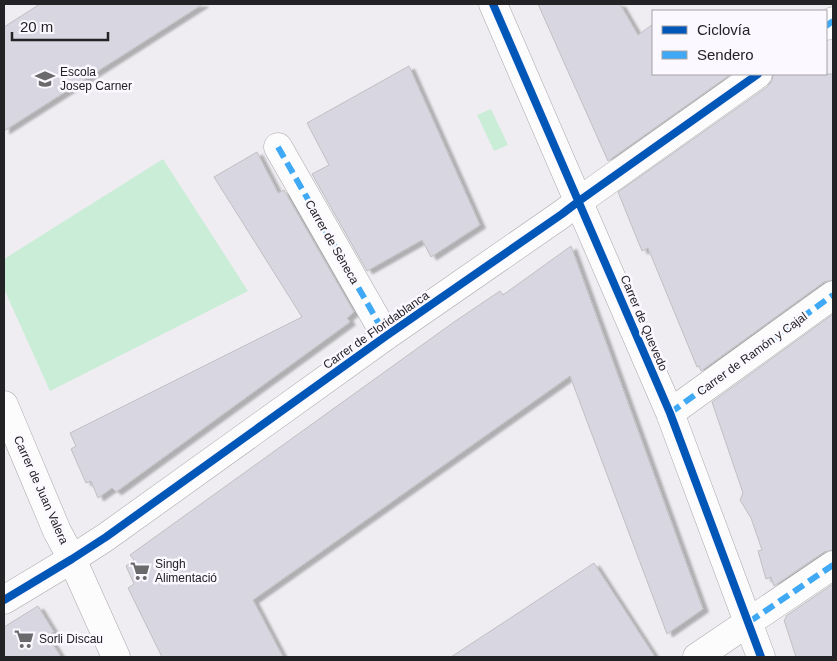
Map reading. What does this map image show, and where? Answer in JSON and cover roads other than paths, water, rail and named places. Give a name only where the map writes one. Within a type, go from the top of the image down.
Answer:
[{"type":"street","name":"Carrer de Quevedo","points":[[493,4],[670,413],[762,657]]},
{"type":"street","name":"Carrer de Floridablanca","points":[[4,600],[114,531],[386,336],[562,214],[579,200],[757,75]]},
{"type":"street","name":"Carrer de Sèneca","points":[[278,147],[386,336]]},
{"type":"street","name":"Carrer de Ramón y Cajal","points":[[670,413],[833,295]]},
{"type":"street","name":"Carrer de Juan Valera","points":[[4,405],[57,531],[72,559],[116,657]]},
{"type":"street","points":[[697,657],[833,565]]},
{"type":"place","name":"Escola Josep Carner","points":[[45,79]]},
{"type":"place","name":"Singh Alimentació","points":[[140,571]]},
{"type":"place","name":"Sorli Discau","points":[[24,639]]}]
